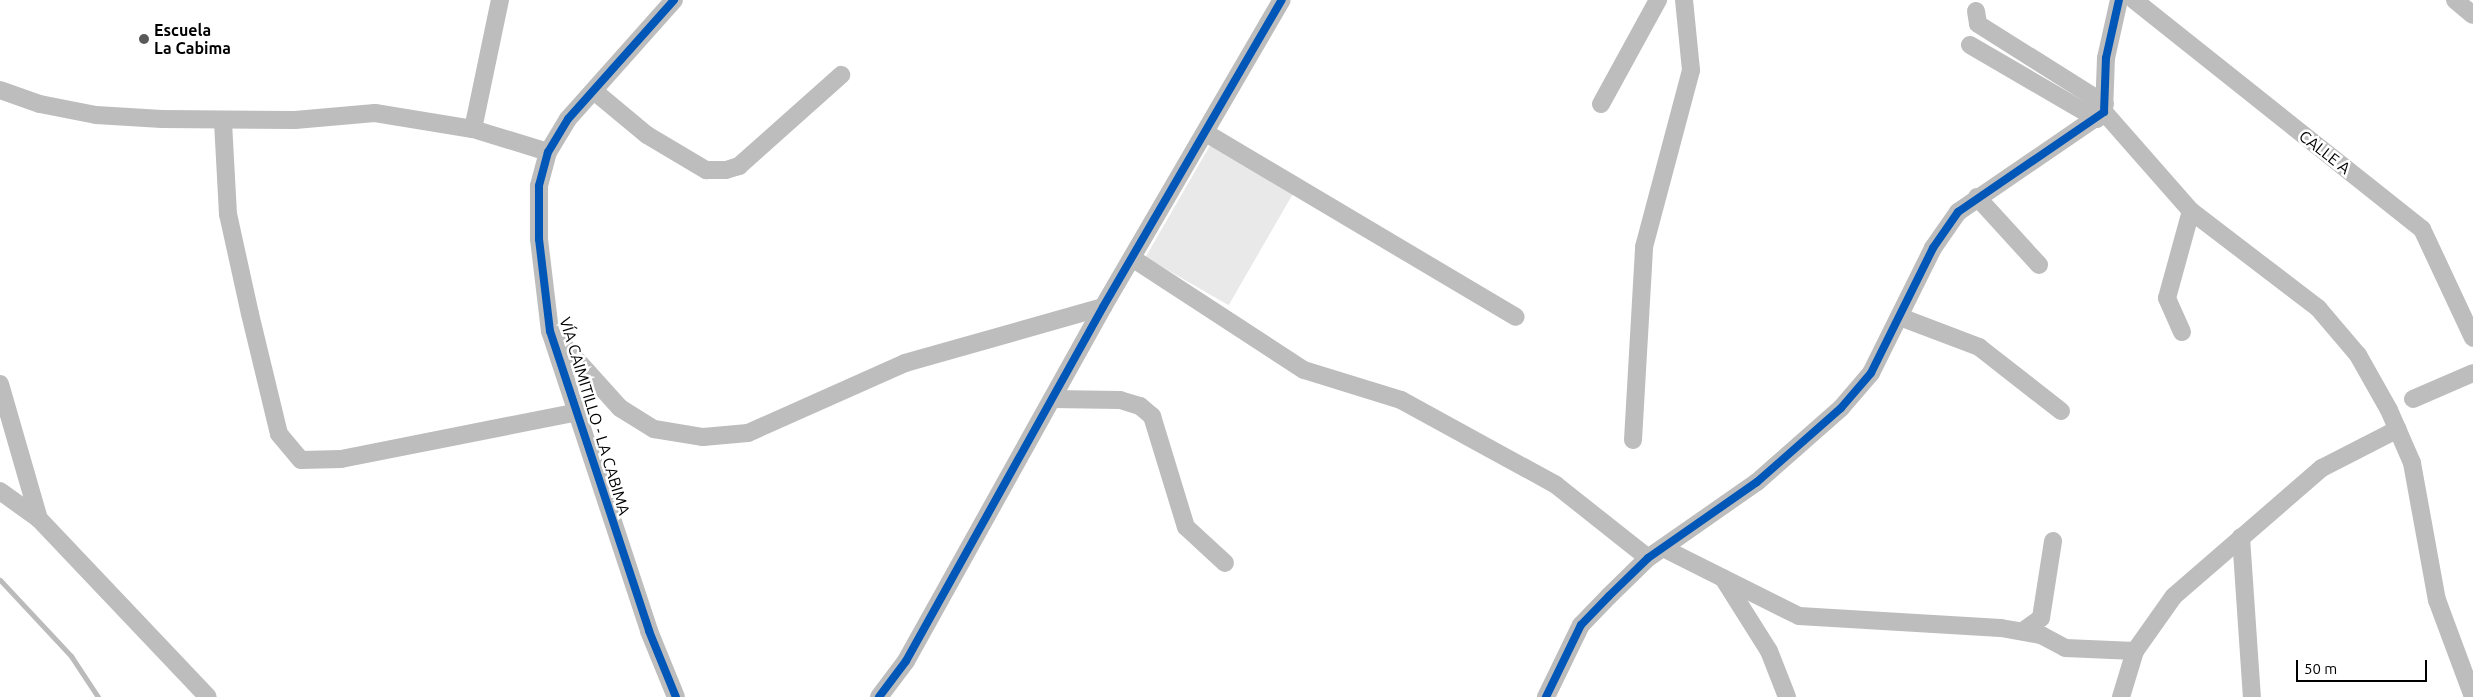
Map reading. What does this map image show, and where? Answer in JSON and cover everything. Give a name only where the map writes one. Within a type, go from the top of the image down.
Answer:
[{"type":"street","points":[[473,129],[500,0]]},
{"type":"street","name":"VÍA CAIMITILLO - LA CABIMA","points":[[674,0],[568,119],[548,152],[539,186],[539,238],[550,331],[649,632],[676,697]]},
{"type":"street","points":[[879,697],[906,661],[1104,307],[1282,0]]},
{"type":"street","points":[[1601,104],[1658,0]]},
{"type":"street","points":[[1633,440],[1644,247],[1691,70],[1684,0]]},
{"type":"street","points":[[2102,112],[2106,58],[2119,0]]},
{"type":"street","name":"CALLE A","points":[[2134,0],[2422,229],[2473,338]]},
{"type":"street","points":[[2455,0],[2473,15]]},
{"type":"street","points":[[1976,11],[1978,24],[2102,112],[2191,211],[2318,308],[2358,355],[2398,429],[2412,463],[2437,600],[2473,697]]},
{"type":"street","points":[[1970,45],[2102,112]]},
{"type":"street","points":[[594,91],[647,135],[706,170],[726,170],[739,166],[841,75]]},
{"type":"street","points":[[0,90],[40,104],[96,115],[223,122],[375,113],[473,129],[548,152]]},
{"type":"street","points":[[1546,697],[1581,625],[1655,553],[1757,482],[1841,408],[1871,373],[1933,248],[1958,212],[1977,196],[2102,112]]},
{"type":"street","points":[[223,122],[228,214],[250,314],[279,434],[301,460],[341,459],[578,412]]},
{"type":"street","points":[[1206,133],[1516,317]]},
{"type":"street","points":[[1977,196],[2039,265]]},
{"type":"street","points":[[2182,332],[2167,298],[2191,211]]},
{"type":"street","points":[[1132,258],[1304,370],[1401,400],[1548,481],[1655,553],[1722,578],[1800,616],[2023,632],[2041,635],[2065,648],[2135,651]]},
{"type":"street","points":[[550,331],[620,408],[654,429],[703,437],[748,433],[905,363],[1104,307]]},
{"type":"street","points":[[1900,317],[1979,347],[2062,411]]},
{"type":"street","points":[[2413,399],[2473,373]]},
{"type":"street","points":[[0,384],[39,519]]},
{"type":"street","points":[[1052,399],[1120,400],[1140,406],[1152,416],[1186,527],[1225,563]]},
{"type":"street","points":[[2121,697],[2135,651],[2174,596],[2322,468],[2398,429]]},
{"type":"street","points":[[0,491],[39,519],[208,697]]},
{"type":"street","points":[[2241,537],[2252,697]]},
{"type":"street","points":[[2023,632],[2041,618],[2052,541]]},
{"type":"street","points":[[1722,578],[1769,651],[1787,697]]},
{"type":"shaded area","points":[[1212,142],[1295,190],[1229,305],[1146,257]]},
{"type":"waterway","points":[[0,580],[71,656],[98,697]]},
{"type":"cycle path","points":[[674,0],[568,119],[548,152],[539,186],[539,239],[550,331],[649,631],[676,697]]},
{"type":"cycle path","points":[[879,697],[906,661],[1103,307],[1282,0]]},
{"type":"cycle path","points":[[1546,697],[1581,625],[1609,596],[1648,558],[1757,482],[1841,408],[1871,373],[1933,248],[1958,212],[2104,112],[2106,58],[2119,0]]},
{"type":"place","name":"Escuela La Cabima","points":[[144,39]]}]
